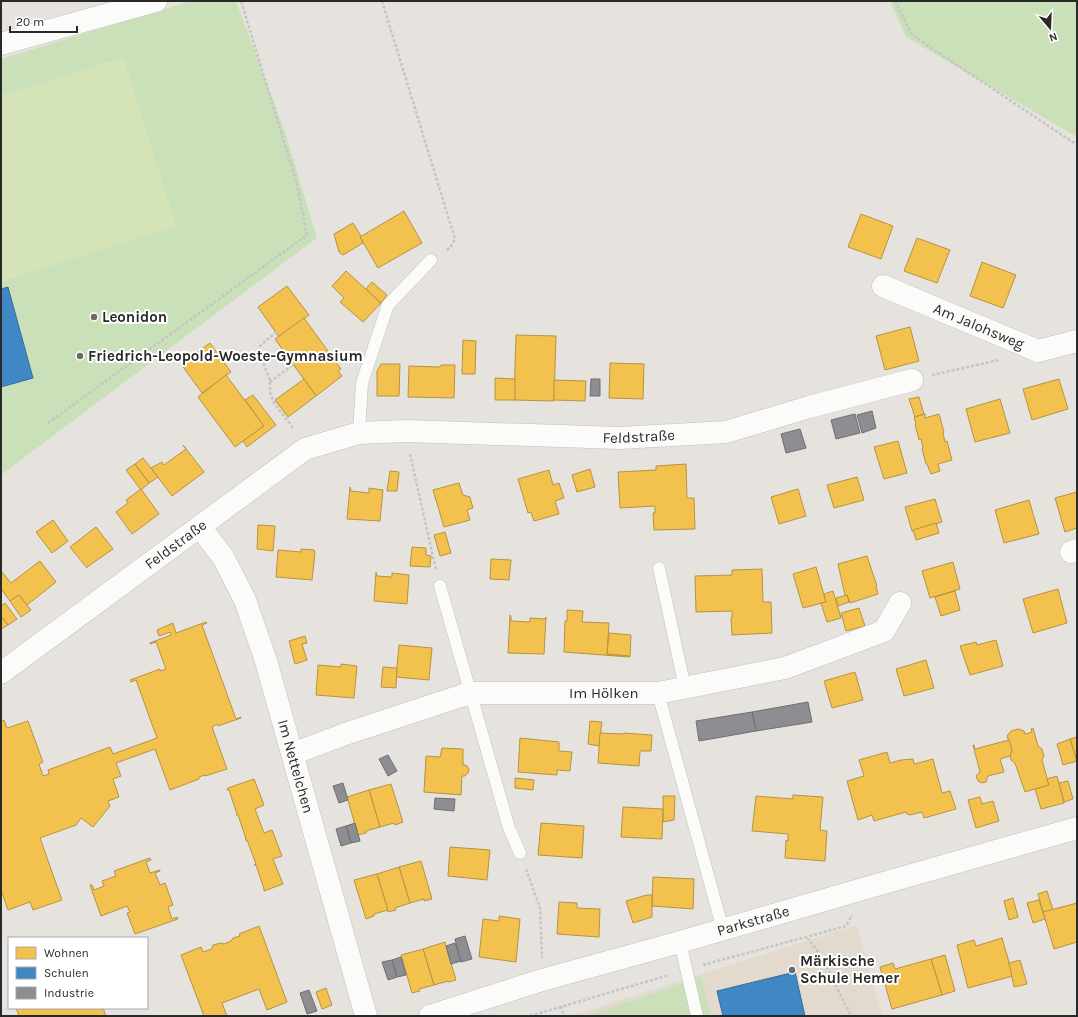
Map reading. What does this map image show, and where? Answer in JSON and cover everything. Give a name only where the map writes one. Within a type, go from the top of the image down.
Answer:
[{"type":"street","points":[[1,44],[156,1]]},
{"type":"street","name":"Am Jalohsweg","points":[[882,286],[1038,351],[1077,340]]},
{"type":"street","name":"Feldstraße","points":[[1,673],[305,449],[359,433],[405,431],[620,438],[726,432],[808,407],[912,380]]},
{"type":"street","name":"Im Nettelchen","points":[[200,527],[223,557],[245,600],[266,661],[366,1016]]},
{"type":"street","name":"Im Hölken","points":[[292,754],[348,732],[470,693],[658,693],[785,668],[884,631],[900,603]]},
{"type":"street","name":"Parkstraße","points":[[430,1016],[542,980],[723,930],[1077,828]]},
{"type":"lane","points":[[359,433],[362,383],[388,305],[431,260]]},
{"type":"lane","points":[[659,568],[685,688]]},
{"type":"lane","points":[[440,586],[509,828],[520,853]]},
{"type":"lane","points":[[658,693],[723,930]]},
{"type":"lane","points":[[680,942],[697,1016]]},
{"type":"path","points":[[48,423],[307,235],[297,184],[241,1]]},
{"type":"path","points":[[382,1],[456,239],[450,248],[431,260]]},
{"type":"path","points":[[895,1],[912,35],[1077,145]]},
{"type":"path","points":[[277,332],[260,346],[260,355],[265,364],[270,382],[270,392],[274,403],[297,432],[305,449]]},
{"type":"path","points":[[912,380],[1001,359]]},
{"type":"path","points":[[270,382],[294,364]]},
{"type":"path","points":[[405,431],[440,586]]},
{"type":"path","points":[[520,853],[540,908],[542,980]]},
{"type":"path","points":[[530,1016],[686,970],[807,938],[846,926],[866,888]]},
{"type":"path","points":[[807,938],[820,954],[851,1016]]},
{"type":"path","points":[[561,1006],[564,1016]]},
{"type":"shaded area","name":"Märkische Schule Hemer","points":[[857,925],[882,1016],[570,1016]]},
{"type":"green space","name":"Friedrich-Leopold-Woeste-Gymnasium","points":[[191,1],[236,1],[285,132],[317,238],[1,475],[1,387],[33,378],[9,287],[1,289],[1,281],[176,226],[123,58],[1,96],[1,59]]},
{"type":"green space","points":[[890,1],[1077,1],[1077,137],[906,37]]},
{"type":"green space","points":[[123,58],[176,226],[1,281],[1,96]]},
{"type":"green space","points":[[701,977],[710,1016],[586,1016]]},
{"type":"building: Wohnen","points":[[404,211],[422,243],[378,268],[360,237]]},
{"type":"building: Wohnen","points":[[861,214],[893,226],[881,259],[848,247]]},
{"type":"building: Wohnen","points":[[353,223],[361,236],[360,237],[363,243],[343,255],[339,252],[334,234]]},
{"type":"building: Wohnen","points":[[917,238],[950,250],[937,283],[904,271]]},
{"type":"building: Wohnen","points":[[982,262],[1016,275],[1003,308],[970,296]]},
{"type":"building: Wohnen","points":[[346,271],[381,303],[363,322],[340,302],[344,298],[332,286]]},
{"type":"building: Wohnen","points":[[372,282],[387,295],[381,303],[366,289]]},
{"type":"building: Wohnen","points":[[287,286],[309,315],[279,337],[258,307]]},
{"type":"building: Wohnen","points":[[304,318],[341,369],[338,371],[342,376],[316,396],[275,339]]},
{"type":"building: Wohnen","points":[[910,327],[919,361],[885,370],[876,336]]},
{"type":"building: Wohnen","points":[[516,335],[556,336],[554,401],[514,400]]},
{"type":"building: Wohnen","points":[[463,340],[476,341],[475,374],[462,374]]},
{"type":"building: Wohnen","points":[[210,343],[231,372],[202,393],[181,364]]},
{"type":"building: Wohnen","points":[[610,363],[644,364],[643,399],[609,398]]},
{"type":"building: Wohnen","points":[[381,364],[400,364],[399,396],[377,396],[377,371]]},
{"type":"building: Wohnen","points":[[441,365],[455,365],[454,398],[408,397],[409,366],[440,367]]},
{"type":"building: Wohnen","points":[[226,375],[264,426],[235,447],[198,397]]},
{"type":"building: Wohnen","points":[[495,378],[515,379],[515,400],[495,400]]},
{"type":"building: Wohnen","points":[[304,379],[316,396],[288,417],[275,400]]},
{"type":"building: Wohnen","points":[[1059,379],[1068,409],[1032,420],[1023,389]]},
{"type":"building: Wohnen","points":[[554,380],[586,381],[585,401],[554,400]]},
{"type":"building: Wohnen","points":[[253,395],[276,425],[247,447],[243,441],[264,426],[245,400]]},
{"type":"building: Wohnen","points":[[919,397],[924,414],[915,417],[909,399]]},
{"type":"building: Wohnen","points":[[1000,399],[1010,433],[975,442],[966,409]]},
{"type":"building: Wohnen","points":[[925,414],[925,418],[939,414],[945,442],[947,441],[952,460],[938,464],[940,471],[931,474],[926,464],[921,439],[919,440],[914,417]]},
{"type":"building: Wohnen","points":[[898,441],[907,473],[884,479],[874,447]]},
{"type":"building: Wohnen","points":[[183,445],[204,472],[172,496],[151,468],[162,462],[164,465],[186,449]]},
{"type":"building: Wohnen","points":[[143,458],[158,477],[149,483],[135,464]]},
{"type":"building: Wohnen","points":[[135,464],[149,483],[141,490],[126,470]]},
{"type":"building: Wohnen","points":[[686,464],[687,498],[694,498],[695,529],[654,530],[653,513],[655,513],[655,506],[620,508],[618,472],[656,470],[656,466]]},
{"type":"building: Wohnen","points":[[590,469],[595,487],[577,492],[572,475]]},
{"type":"building: Wohnen","points":[[549,470],[553,485],[559,483],[564,498],[555,501],[559,514],[534,521],[531,512],[528,513],[518,479]]},
{"type":"building: Wohnen","points":[[390,471],[399,472],[397,491],[387,491]]},
{"type":"building: Wohnen","points":[[857,477],[864,500],[834,508],[827,485]]},
{"type":"building: Wohnen","points":[[459,483],[463,495],[470,497],[473,508],[467,510],[470,520],[444,527],[433,490]]},
{"type":"building: Wohnen","points":[[350,487],[351,491],[369,493],[369,488],[383,490],[380,521],[347,519]]},
{"type":"building: Wohnen","points":[[141,489],[159,514],[132,534],[116,512],[128,503],[126,500]]},
{"type":"building: Wohnen","points":[[798,489],[806,516],[779,524],[771,497]]},
{"type":"building: Wohnen","points":[[1077,492],[1077,528],[1065,532],[1055,498]]},
{"type":"building: Wohnen","points":[[935,499],[942,522],[912,531],[905,507]]},
{"type":"building: Wohnen","points":[[1029,500],[1039,534],[1004,543],[995,510]]},
{"type":"building: Wohnen","points":[[53,520],[68,541],[52,553],[36,532]]},
{"type":"building: Wohnen","points":[[936,523],[939,533],[916,540],[913,530]]},
{"type":"building: Wohnen","points":[[258,525],[275,526],[273,551],[257,549]]},
{"type":"building: Wohnen","points":[[96,527],[113,549],[87,568],[70,547]]},
{"type":"building: Wohnen","points":[[445,532],[451,553],[440,556],[434,535]]},
{"type":"building: Wohnen","points":[[412,547],[426,548],[426,555],[431,556],[430,567],[410,566]]},
{"type":"building: Wohnen","points":[[301,549],[314,550],[312,580],[276,577],[278,550],[301,552]]},
{"type":"building: Wohnen","points":[[867,556],[877,586],[878,594],[850,603],[847,595],[845,595],[838,564]]},
{"type":"building: Wohnen","points":[[491,559],[511,560],[509,580],[490,579]]},
{"type":"building: Wohnen","points":[[40,561],[56,582],[27,605],[19,595],[10,601],[1,589],[1,571],[11,583]]},
{"type":"building: Wohnen","points":[[953,562],[960,589],[930,598],[922,571]]},
{"type":"building: Wohnen","points":[[816,567],[826,602],[803,608],[793,574]]},
{"type":"building: Wohnen","points":[[762,569],[763,602],[771,602],[772,633],[732,635],[732,611],[696,612],[695,576],[732,575],[732,570]]},
{"type":"building: Wohnen","points":[[376,572],[377,576],[392,577],[392,573],[409,575],[407,604],[374,601]]},
{"type":"building: Wohnen","points":[[1058,589],[1067,623],[1033,633],[1023,599]]},
{"type":"building: Wohnen","points":[[833,591],[841,618],[827,622],[821,603],[826,602],[824,594]]},
{"type":"building: Wohnen","points":[[955,591],[960,610],[941,616],[935,597]]},
{"type":"building: Wohnen","points":[[19,595],[31,610],[21,617],[10,601]]},
{"type":"building: Wohnen","points":[[847,595],[849,602],[838,606],[836,598]]},
{"type":"building: Wohnen","points":[[5,603],[17,619],[8,625],[1,616],[1,606]]},
{"type":"building: Wohnen","points":[[859,608],[865,626],[846,631],[841,613]]},
{"type":"building: Wohnen","points":[[567,610],[583,611],[582,622],[609,623],[607,654],[629,657],[564,652],[565,621],[567,621]]},
{"type":"building: Wohnen","points":[[510,615],[511,621],[530,622],[530,618],[545,619],[546,617],[544,654],[508,653]]},
{"type":"building: Wohnen","points":[[1,616],[8,625],[1,629]]},
{"type":"building: Wohnen","points":[[206,622],[207,623],[202,625],[236,719],[241,717],[241,718],[218,726],[217,724],[212,727],[227,769],[199,777],[199,779],[170,790],[155,749],[116,763],[121,776],[113,779],[119,797],[108,801],[110,806],[93,827],[81,818],[76,825],[40,838],[62,900],[33,910],[30,902],[8,910],[1,890],[1,722],[4,720],[7,728],[28,721],[43,762],[39,764],[43,776],[49,774],[48,770],[110,747],[113,754],[157,738],[136,680],[131,682],[130,680],[160,669],[160,671],[166,669],[156,642],[150,643],[171,635],[170,632],[159,636],[157,630],[173,623],[176,633]]},
{"type":"building: Wohnen","points":[[609,633],[631,635],[630,657],[607,654]]},
{"type":"building: Wohnen","points":[[305,636],[307,643],[302,644],[307,660],[295,664],[289,641]]},
{"type":"building: Wohnen","points":[[996,640],[1003,666],[970,675],[960,646],[976,642],[977,645]]},
{"type":"building: Wohnen","points":[[399,645],[432,648],[429,680],[396,677]]},
{"type":"building: Wohnen","points":[[926,660],[934,688],[904,696],[896,669]]},
{"type":"building: Wohnen","points":[[341,664],[357,666],[354,698],[316,695],[318,665],[341,667]]},
{"type":"building: Wohnen","points":[[383,667],[397,668],[396,688],[381,687]]},
{"type":"building: Wohnen","points":[[855,672],[863,700],[832,708],[824,681]]},
{"type":"building: Wohnen","points":[[590,721],[602,722],[599,746],[588,744]]},
{"type":"building: Wohnen","points":[[1033,728],[1038,746],[1042,749],[1044,756],[1042,760],[1049,785],[1025,792],[1015,763],[1011,760],[1010,755],[1012,750],[1007,736],[1011,731],[1018,729],[1024,731],[1025,734],[1032,732],[1031,729]]},
{"type":"building: Wohnen","points":[[600,733],[652,735],[651,751],[640,751],[639,766],[598,763]]},
{"type":"building: Wohnen","points":[[1077,737],[1077,762],[1070,739]]},
{"type":"building: Wohnen","points":[[520,738],[559,742],[559,751],[572,752],[570,771],[557,770],[557,775],[518,772]]},
{"type":"building: Wohnen","points":[[1070,739],[1077,761],[1063,765],[1057,744]]},
{"type":"building: Wohnen","points":[[1009,740],[1012,750],[1010,756],[1000,759],[1004,772],[988,776],[986,782],[982,783],[978,781],[976,776],[980,772],[973,745],[975,749]]},
{"type":"building: Wohnen","points":[[442,748],[463,749],[463,765],[466,765],[469,769],[465,776],[462,776],[461,795],[424,792],[426,756],[440,757]]},
{"type":"building: Wohnen","points":[[887,752],[890,763],[913,759],[914,764],[933,759],[942,793],[950,791],[956,809],[924,818],[922,812],[910,815],[906,812],[874,821],[872,815],[858,820],[847,781],[864,776],[859,760]]},
{"type":"building: Wohnen","points":[[1057,776],[1064,803],[1041,809],[1035,789],[1049,785],[1047,779]]},
{"type":"building: Wohnen","points":[[515,778],[534,780],[533,790],[515,788]]},
{"type":"building: Wohnen","points":[[254,779],[264,805],[255,809],[264,833],[272,830],[282,856],[273,859],[283,884],[264,891],[256,865],[254,865],[256,864],[247,840],[245,840],[246,839],[238,815],[236,815],[237,814],[229,790],[227,790],[228,788]]},
{"type":"building: Wohnen","points":[[1068,781],[1073,799],[1064,802],[1059,783]]},
{"type":"building: Wohnen","points":[[391,784],[403,822],[395,825],[394,823],[380,827],[369,790]]},
{"type":"building: Wohnen","points":[[369,790],[380,827],[358,835],[347,797]]},
{"type":"building: Wohnen","points":[[793,795],[823,797],[820,830],[827,831],[825,861],[785,858],[786,840],[788,841],[788,834],[752,831],[756,796],[793,799]]},
{"type":"building: Wohnen","points":[[663,796],[675,796],[674,820],[663,822]]},
{"type":"building: Wohnen","points":[[980,797],[982,804],[993,801],[999,821],[976,828],[968,800]]},
{"type":"building: Wohnen","points":[[623,807],[663,809],[662,839],[621,837]]},
{"type":"building: Wohnen","points":[[541,823],[584,826],[582,858],[538,855]]},
{"type":"building: Wohnen","points":[[450,847],[490,850],[487,880],[448,876]]},
{"type":"building: Wohnen","points":[[150,858],[151,860],[146,862],[150,873],[160,870],[155,873],[160,885],[165,883],[173,905],[168,907],[172,919],[177,917],[178,919],[135,934],[127,913],[130,912],[127,906],[101,916],[90,885],[92,885],[94,890],[104,886],[102,881],[116,876],[114,871]]},
{"type":"building: Wohnen","points":[[421,861],[432,899],[424,901],[424,899],[410,903],[399,867]]},
{"type":"building: Wohnen","points":[[399,867],[410,903],[388,912],[377,874]]},
{"type":"building: Wohnen","points":[[377,874],[388,910],[374,914],[374,916],[366,919],[354,880]]},
{"type":"building: Wohnen","points":[[653,877],[694,879],[693,909],[652,906]]},
{"type":"building: Wohnen","points":[[1047,891],[1053,910],[1043,912],[1038,894]]},
{"type":"building: Wohnen","points":[[652,895],[652,917],[633,923],[626,901]]},
{"type":"building: Wohnen","points":[[1013,898],[1018,917],[1009,920],[1004,901]]},
{"type":"building: Wohnen","points":[[1039,900],[1045,919],[1033,923],[1027,903]]},
{"type":"building: Wohnen","points":[[559,902],[577,903],[577,908],[600,909],[599,937],[557,934]]},
{"type":"building: Wohnen","points":[[1077,903],[1077,942],[1054,949],[1043,912]]},
{"type":"building: Wohnen","points":[[499,916],[520,919],[516,962],[479,957],[483,919],[499,921]]},
{"type":"building: Wohnen","points":[[259,926],[287,1002],[267,1010],[259,989],[222,1003],[227,1016],[204,1016],[181,955],[201,947],[203,952],[212,949],[213,945],[221,943],[224,944],[231,941],[233,938],[240,936],[239,934]]},
{"type":"building: Wohnen","points":[[1002,938],[1013,976],[968,988],[957,945],[974,940],[976,946]]},
{"type":"building: Wohnen","points":[[445,942],[456,980],[434,985],[423,949]]},
{"type":"building: Wohnen","points":[[423,949],[434,985],[419,989],[420,991],[412,993],[401,955]]},
{"type":"building: Wohnen","points":[[945,955],[955,991],[942,995],[931,959]]},
{"type":"building: Wohnen","points":[[931,959],[942,995],[892,1009],[880,967],[893,963],[895,969]]},
{"type":"building: Wohnen","points":[[1020,960],[1027,984],[1014,987],[1009,963]]},
{"type":"building: Wohnen","points":[[326,988],[332,1005],[322,1009],[316,992]]},
{"type":"building: Wohnen","points":[[16,1009],[103,1009],[106,1016],[19,1016]]},
{"type":"building: Schulen","points":[[8,287],[33,378],[1,387],[1,289]]},
{"type":"building: Schulen","points":[[795,972],[805,1016],[723,1016],[717,991]]},
{"type":"building: Industrie","points":[[591,379],[600,379],[600,396],[590,396]]},
{"type":"building: Industrie","points":[[872,411],[876,428],[862,433],[857,415]]},
{"type":"building: Industrie","points":[[855,414],[860,433],[836,439],[831,420]]},
{"type":"building: Industrie","points":[[800,429],[806,448],[786,453],[781,434]]},
{"type":"building: Industrie","points":[[808,702],[812,722],[756,731],[752,712]]},
{"type":"building: Industrie","points":[[752,712],[756,731],[699,741],[696,721]]},
{"type":"building: Industrie","points":[[388,755],[397,771],[388,776],[379,759]]},
{"type":"building: Industrie","points":[[343,783],[348,800],[339,803],[333,786]]},
{"type":"building: Industrie","points":[[435,798],[455,799],[454,811],[434,809]]},
{"type":"building: Industrie","points":[[355,823],[360,841],[351,843],[346,826]]},
{"type":"building: Industrie","points":[[346,826],[351,843],[341,846],[336,829]]},
{"type":"building: Industrie","points":[[465,936],[472,959],[461,962],[455,939]]},
{"type":"building: Industrie","points":[[455,943],[461,961],[451,964],[446,946]]},
{"type":"building: Industrie","points":[[401,957],[406,975],[397,977],[392,960]]},
{"type":"building: Industrie","points":[[392,960],[397,977],[388,980],[382,962]]},
{"type":"building: Industrie","points":[[309,990],[317,1011],[307,1014],[300,993]]},
{"type":"place","name":"Leonidon","points":[[94,317]]},
{"type":"place","name":"Friedrich-Leopold-Woeste-Gymnasium","points":[[80,356]]},
{"type":"place","name":"Märkische Schule Hemer","points":[[792,970]]}]
